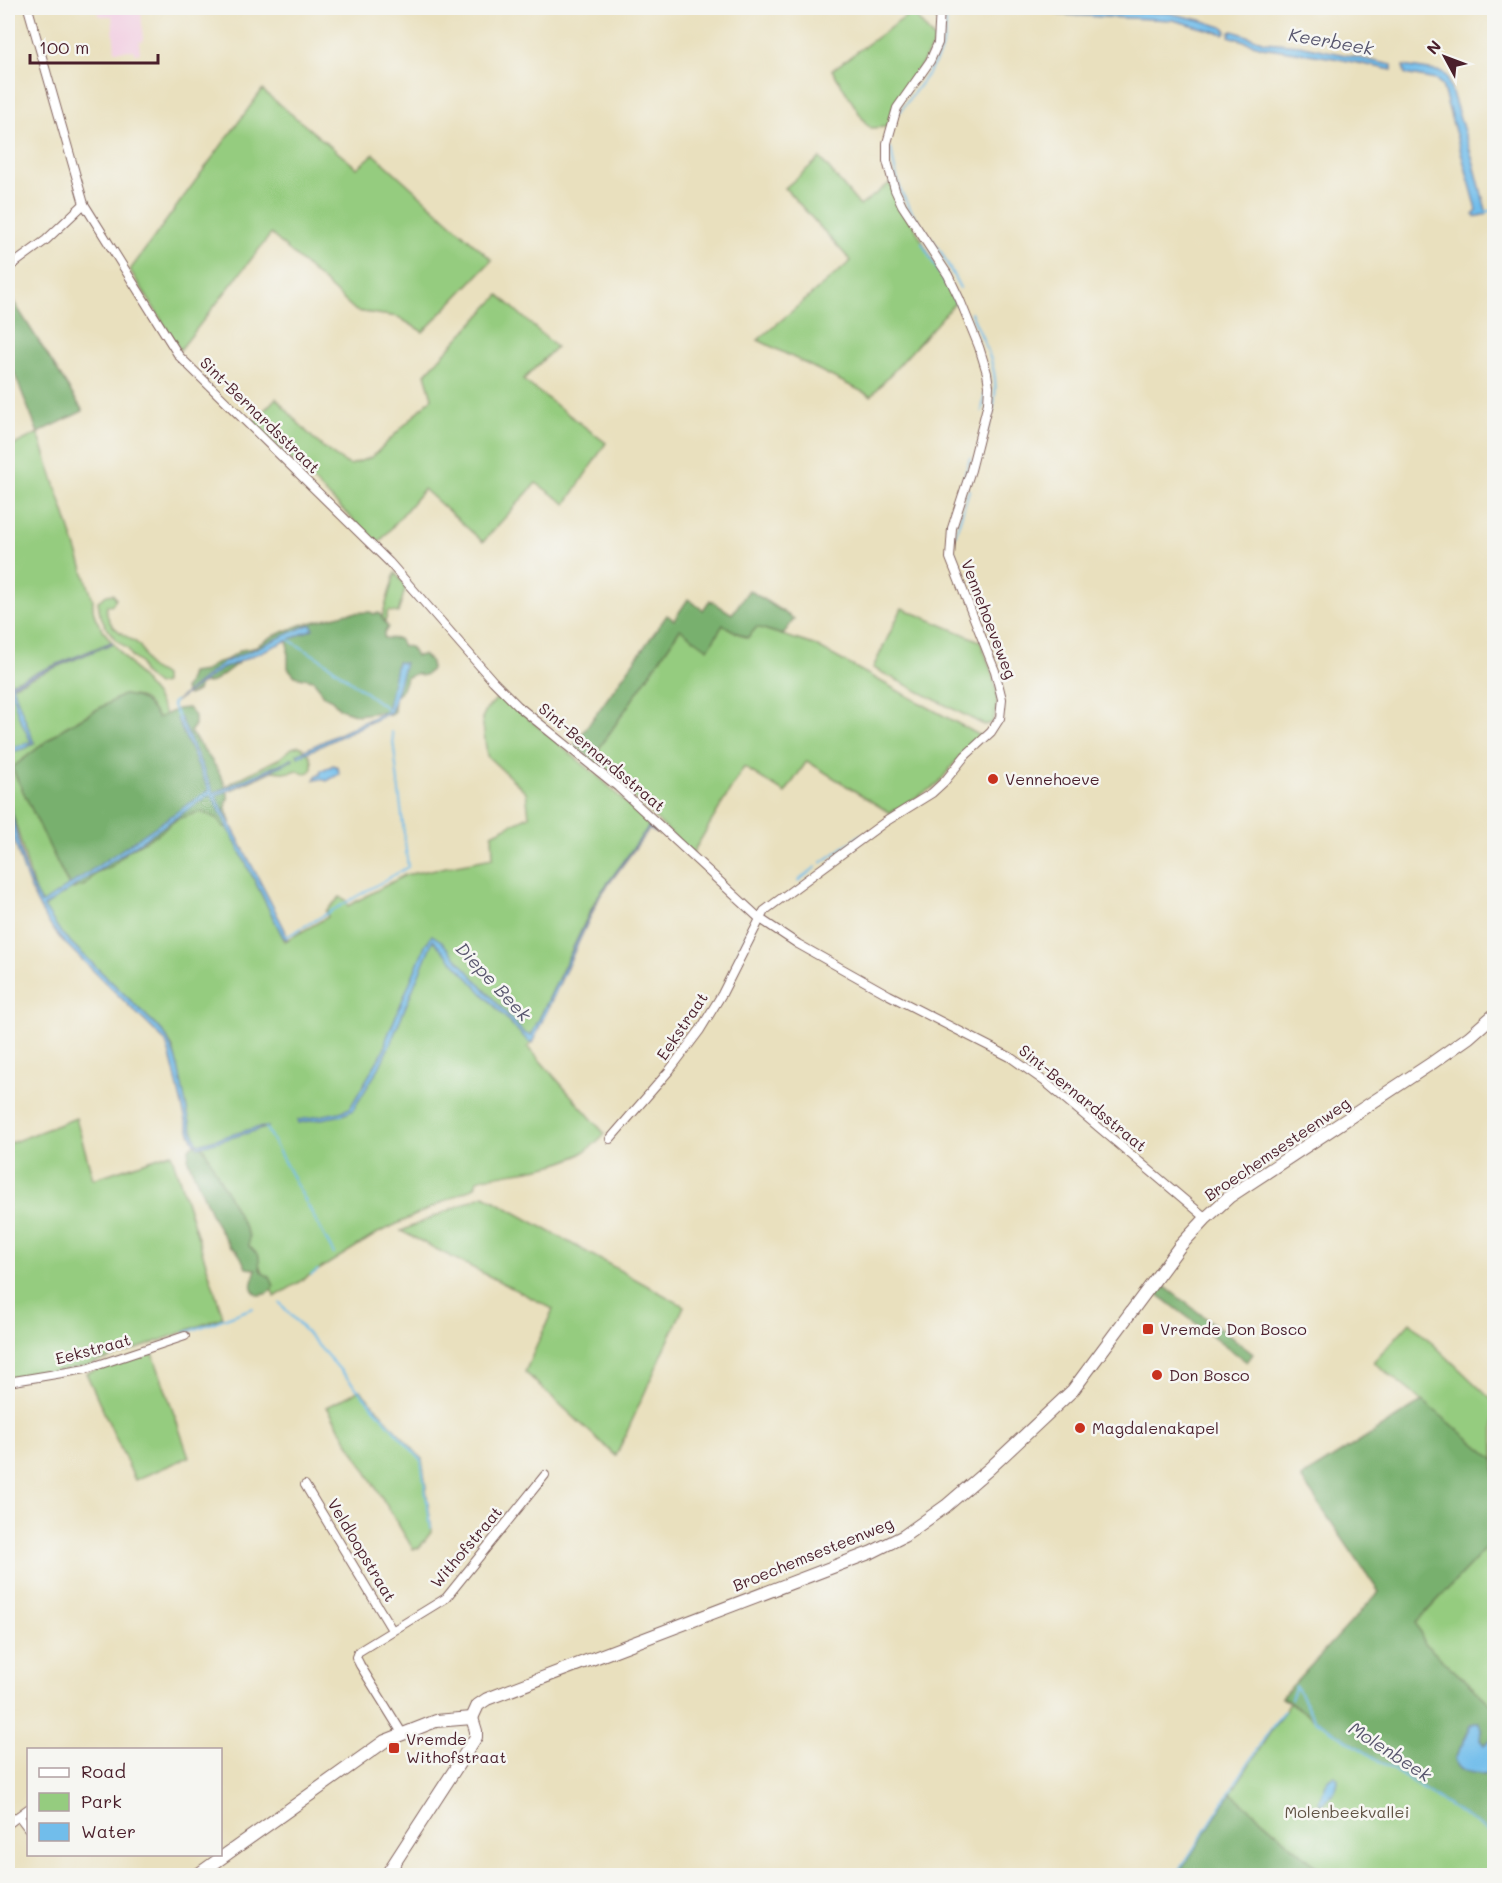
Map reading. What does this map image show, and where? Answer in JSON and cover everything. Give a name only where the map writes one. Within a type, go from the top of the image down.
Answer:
[{"type":"street","name":"Sint-Bernardsstraat","points":[[28,8],[84,204],[179,356],[389,562],[499,688],[618,787],[759,918],[798,944],[888,995],[1010,1057],[1044,1082],[1206,1218]]},
{"type":"street","name":"Vennehoeveweg","points":[[759,918],[771,904],[885,822],[932,793],[945,781],[964,756],[991,732],[1000,718],[1002,699],[994,671],[950,558],[952,528],[988,403],[987,373],[980,347],[948,274],[902,205],[887,161],[887,143],[897,108],[930,61],[938,43],[940,8]]},
{"type":"street","points":[[8,268],[46,240],[84,204]]},
{"type":"street","name":"Eekstraat","points":[[610,1139],[669,1071],[700,1030],[722,994],[759,918]]},
{"type":"street","name":"Broechemsesteenweg","points":[[472,1718],[478,1706],[487,1699],[872,1552],[926,1522],[989,1469],[1073,1390],[1180,1246],[1229,1197],[1432,1063],[1469,1037],[1494,1015]]},
{"type":"street","name":"Eekstraat","points":[[8,1382],[86,1369],[184,1336]]},
{"type":"street","name":"Withofstraat","points":[[402,1733],[356,1657],[358,1652],[446,1598],[545,1475]]},
{"type":"street","name":"Veldloopstraat","points":[[305,1485],[392,1630]]},
{"type":"street","points":[[222,1856],[367,1753],[402,1733],[436,1721],[472,1718],[476,1737],[386,1875]]},
{"type":"street","points":[[8,1824],[27,1810]]},
{"type":"street","points":[[20,1816],[27,1826]]},
{"type":"street","points":[[195,1875],[222,1856]]},
{"type":"shaded area","points":[[97,8],[141,8],[143,41],[139,42],[140,53],[135,54],[134,50],[115,51],[112,16],[99,16]]},
{"type":"green space","points":[[912,12],[935,40],[902,93],[887,127],[871,128],[866,124],[832,70]]},
{"type":"green space","points":[[262,90],[357,168],[374,154],[492,260],[423,332],[398,317],[356,311],[271,234],[180,350],[130,270]]},
{"type":"green space","points":[[820,158],[860,206],[890,183],[956,302],[871,396],[758,340],[851,261],[785,188]]},
{"type":"green space","points":[[8,293],[83,411],[38,433],[8,357]]},
{"type":"green space","points":[[499,295],[556,347],[523,380],[606,443],[566,504],[536,483],[483,542],[424,489],[378,544],[253,422],[276,398],[310,435],[339,459],[350,465],[372,457],[432,398],[425,374]]},
{"type":"green space","points":[[38,433],[93,600],[95,617],[112,642],[10,683],[12,686],[113,643],[155,695],[166,715],[158,718],[147,703],[139,697],[123,695],[64,728],[12,768],[70,889],[211,794],[285,941],[328,917],[326,911],[340,897],[346,900],[348,906],[405,875],[493,858],[492,834],[529,816],[526,792],[487,756],[482,718],[500,695],[601,779],[650,826],[596,899],[531,1036],[532,1042],[528,1047],[605,1134],[590,1148],[572,1158],[546,1167],[477,1180],[475,1187],[378,1233],[275,1297],[196,1141],[173,1048],[164,1033],[61,933],[47,913],[35,893],[8,797],[8,753],[34,743],[8,749],[8,448]]},
{"type":"green space","points":[[395,573],[406,586],[398,613],[388,611],[385,622],[382,617]]},
{"type":"green space","points":[[749,590],[794,619],[783,635],[757,627],[747,638],[723,625],[708,649],[680,629],[592,759],[574,745],[667,615],[674,620],[688,599],[703,610],[710,600],[732,614]]},
{"type":"green space","points":[[113,594],[116,599],[112,605],[107,605],[108,618],[115,628],[139,645],[149,667],[164,676],[164,683],[157,685],[143,673],[140,663],[106,627],[100,614],[98,601]]},
{"type":"green space","points":[[902,608],[980,641],[997,692],[996,712],[992,723],[984,725],[873,668]]},
{"type":"green space","points":[[348,613],[379,613],[388,627],[384,638],[399,639],[403,646],[410,647],[416,656],[423,655],[431,662],[431,669],[427,674],[421,676],[417,673],[406,678],[401,692],[395,697],[394,712],[390,715],[379,712],[358,715],[340,709],[332,700],[322,695],[313,680],[295,676],[288,668],[286,639],[246,657],[213,682],[200,684],[198,691],[188,695],[184,689],[191,673],[205,671],[215,663],[226,660],[241,650],[253,648],[273,636],[301,625]]},
{"type":"green space","points":[[723,625],[747,638],[757,627],[814,645],[981,736],[959,757],[937,785],[890,813],[807,761],[785,793],[744,767],[692,854],[592,759],[680,629]]},
{"type":"green space","points":[[123,695],[144,701],[158,718],[178,709],[188,708],[195,716],[195,725],[190,732],[222,777],[228,794],[226,808],[231,822],[223,827],[218,819],[199,812],[177,819],[159,833],[129,850],[112,866],[97,872],[85,885],[73,889],[54,856],[12,768],[64,728]]},
{"type":"green space","points":[[299,746],[310,756],[311,771],[304,774],[297,770],[287,773],[272,771],[231,790],[225,788],[280,758],[292,748]]},
{"type":"green space","points":[[76,1118],[93,1179],[171,1153],[223,1317],[86,1366],[8,1379],[8,1144]]},
{"type":"green space","points":[[199,1144],[205,1150],[249,1236],[249,1246],[259,1256],[261,1271],[270,1277],[274,1286],[268,1293],[258,1295],[254,1292],[252,1283],[256,1269],[246,1268],[237,1251],[230,1247],[214,1220],[188,1160],[189,1148]]},
{"type":"green space","points":[[484,1195],[684,1306],[616,1456],[525,1372],[553,1309],[401,1231]]},
{"type":"green space","points":[[1160,1283],[1253,1354],[1247,1362],[1153,1291]]},
{"type":"green space","points":[[1410,1322],[1494,1402],[1494,1459],[1374,1362]]},
{"type":"green space","points":[[152,1351],[189,1457],[135,1480],[86,1373]]},
{"type":"green space","points":[[360,1390],[422,1459],[432,1531],[419,1548],[413,1549],[327,1407]]},
{"type":"green space","points":[[1423,1401],[1494,1459],[1494,1540],[1416,1623],[1425,1644],[1494,1707],[1494,1736],[1485,1746],[1480,1740],[1481,1730],[1472,1724],[1455,1759],[1463,1770],[1484,1775],[1494,1767],[1494,1835],[1281,1698],[1379,1592],[1301,1478]]},
{"type":"green space","points":[[1494,1540],[1494,1707],[1425,1644],[1416,1623]]},
{"type":"green space","name":"Molenbeekvallei","points":[[1290,1702],[1494,1835],[1494,1875],[1326,1875],[1231,1793]]},
{"type":"green space","points":[[1231,1793],[1326,1875],[1178,1875]]},
{"type":"water","points":[[1049,8],[1169,13],[1225,28],[1226,32],[1224,34],[1173,20],[1063,15]]},
{"type":"water","points":[[1233,31],[1265,42],[1300,45],[1392,65],[1392,70],[1262,47],[1229,36]]},
{"type":"water","points":[[1403,66],[1442,72],[1447,77],[1487,214],[1475,217],[1473,215],[1477,211],[1475,202],[1442,85],[1436,80],[1405,74]]},
{"type":"water","points":[[312,625],[313,629],[220,670],[175,702],[223,663]]},
{"type":"water","points":[[112,642],[12,685],[34,743],[8,753],[8,749],[31,742],[19,717],[9,684]]},
{"type":"water","points":[[397,662],[405,663],[391,712],[298,757],[297,754],[387,711]]},
{"type":"water","points":[[180,717],[214,793],[293,758],[216,796],[285,930],[287,939],[283,937],[211,794],[44,907],[61,933],[164,1033],[176,1059],[188,1117],[198,1144],[255,1128],[269,1127],[198,1147],[188,1129],[165,1041],[60,938],[51,926],[36,900],[11,828],[8,827],[10,821],[8,797],[29,879],[43,903],[209,790],[177,719]]},
{"type":"water","points":[[333,765],[338,767],[339,774],[327,781],[314,780],[320,775],[321,770]]},
{"type":"water","points":[[649,826],[657,832],[649,829],[600,896],[532,1043],[514,1027],[433,940],[379,1068],[353,1110],[343,1115],[298,1123],[298,1120],[350,1108],[385,1048],[386,1040],[425,946],[432,935],[441,941],[524,1033],[531,1036],[598,897]]},
{"type":"water","points":[[1479,1722],[1480,1740],[1484,1745],[1494,1736],[1494,1767],[1484,1775],[1463,1769],[1455,1759],[1472,1724]]},
{"type":"water","points":[[1334,1776],[1338,1779],[1336,1787],[1320,1805],[1319,1801],[1328,1779]]},
{"type":"waterway","points":[[900,112],[927,76],[940,53],[944,40],[946,8]]},
{"type":"waterway","points":[[891,148],[901,192],[912,212],[941,252],[960,288]]},
{"type":"waterway","name":"Keerbeek","points":[[1485,212],[1494,210]]},
{"type":"waterway","points":[[922,243],[958,306]]},
{"type":"waterway","points":[[971,313],[989,354],[995,380],[993,410],[978,459]]},
{"type":"waterway","points":[[982,411],[985,393]]},
{"type":"waterway","points":[[957,501],[970,458]]},
{"type":"waterway","points":[[955,536],[969,490]]},
{"type":"waterway","points":[[954,551],[962,574]]},
{"type":"waterway","points":[[286,638],[325,662],[389,710]]},
{"type":"waterway","points":[[175,701],[172,704],[179,719]]},
{"type":"waterway","points":[[286,937],[408,867],[392,732]]},
{"type":"waterway","points":[[821,863],[862,834]]},
{"type":"waterway","points":[[798,881],[816,867]]},
{"type":"waterway","points":[[737,956],[753,921]]},
{"type":"waterway","points":[[266,1128],[334,1254]]},
{"type":"waterway","points":[[311,1275],[318,1270]]},
{"type":"waterway","points":[[280,1303],[421,1460],[431,1528]]},
{"type":"waterway","points":[[185,1333],[253,1308]]},
{"type":"waterway","name":"Molenbeek","points":[[1291,1699],[1296,1686],[1314,1719],[1494,1835]]},
{"type":"waterway","name":"Molenbeek","points":[[1176,1876],[1284,1710]]},
{"type":"place","name":"Vennehoeve","points":[[993,779]]},
{"type":"place","name":"Vremde Don Bosco","points":[[1148,1329]]},
{"type":"place","name":"Don Bosco","points":[[1157,1375]]},
{"type":"place","name":"Magdalenakapel","points":[[1080,1428]]},
{"type":"place","name":"Vremde Withofstraat","points":[[394,1748]]},
{"type":"water label","name":"Diepe Beek","points":[[493,982]]}]
